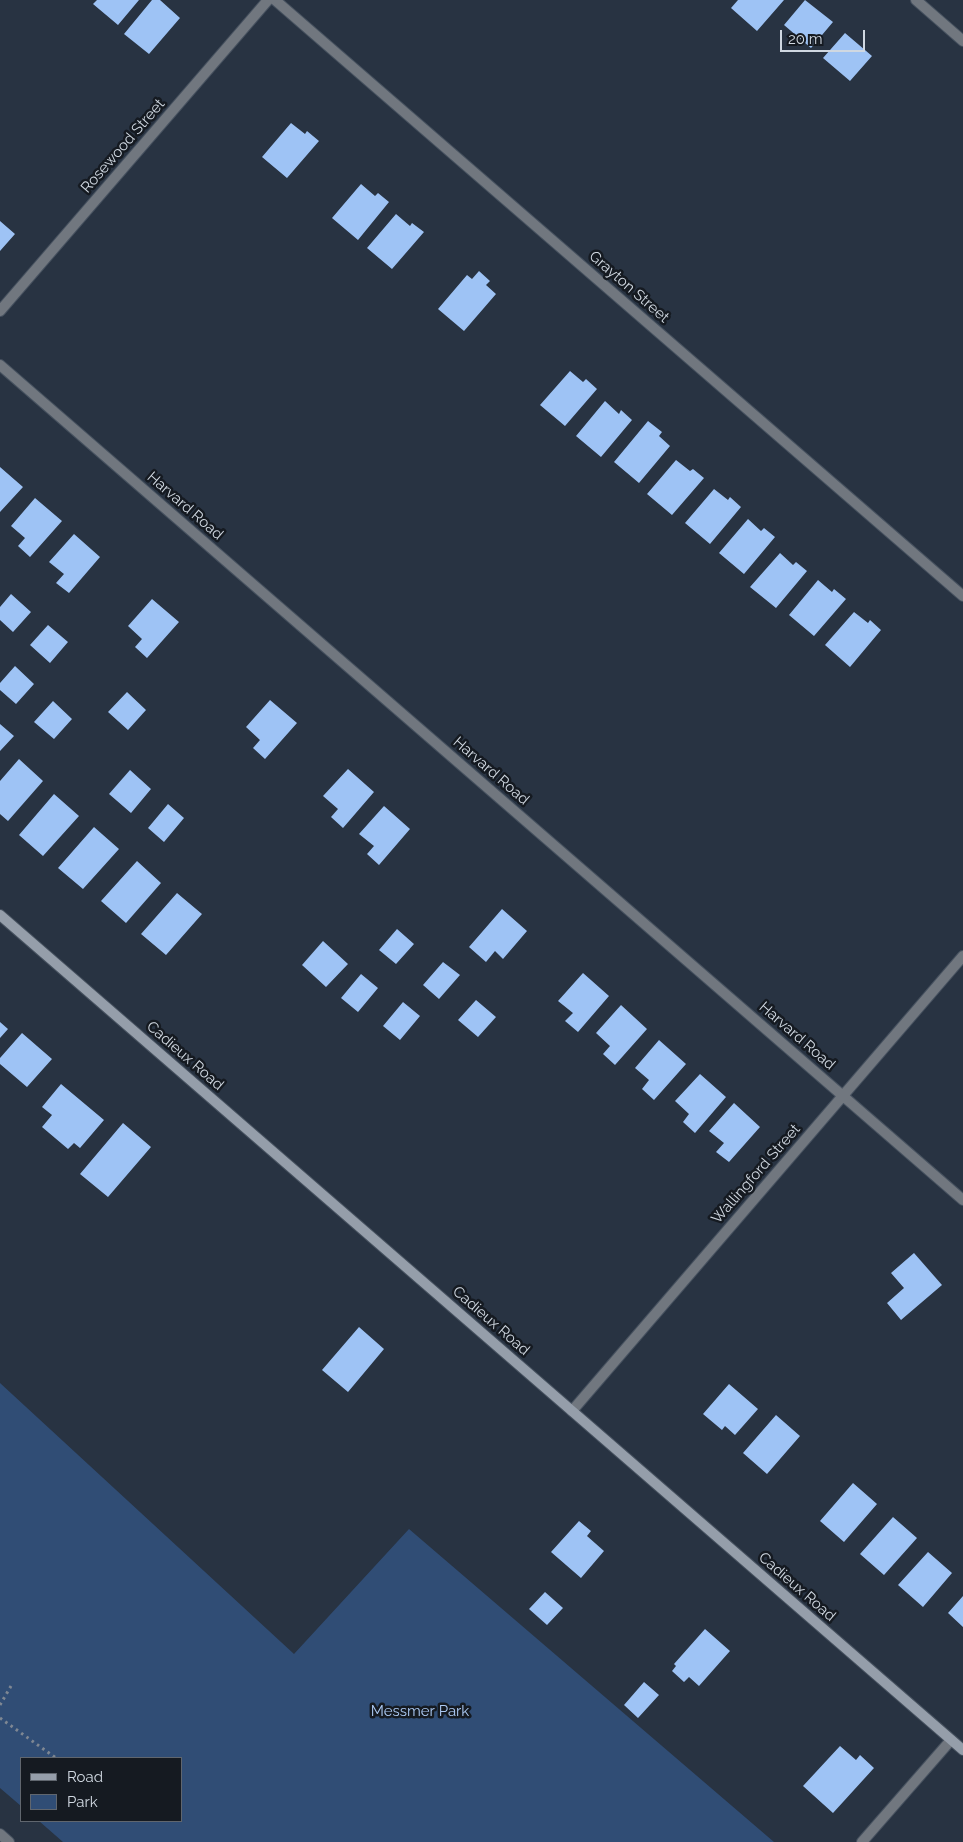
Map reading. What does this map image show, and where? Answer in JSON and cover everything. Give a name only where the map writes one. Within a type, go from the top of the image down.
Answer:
[{"type":"street","name":"Rosewood Street","points":[[0,311],[268,0]]},
{"type":"street","name":"Grayton Street","points":[[275,0],[963,596]]},
{"type":"street","points":[[916,0],[963,41]]},
{"type":"street","name":"Harvard Road","points":[[0,365],[963,1200]]},
{"type":"street","name":"Cadieux Road","points":[[0,915],[963,1750]]},
{"type":"street","name":"Wallingford Street","points":[[572,1412],[963,956]]},
{"type":"street","points":[[862,1842],[951,1740]]},
{"type":"street","points":[[0,1834],[9,1842]]},
{"type":"path","points":[[0,1705],[11,1686]]},
{"type":"path","points":[[0,1718],[55,1757]]},
{"type":"green space","name":"Messmer Park","points":[[0,1383],[294,1654],[409,1529],[774,1842],[63,1842],[40,1822],[182,1822],[182,1757],[20,1757],[20,1805],[0,1788]]},
{"type":"building","points":[[97,0],[139,0],[118,25],[93,4]]},
{"type":"building","points":[[152,0],[160,0],[180,18],[149,54],[124,34]]},
{"type":"building","points":[[738,0],[784,0],[757,31],[731,8]]},
{"type":"building","points":[[805,0],[833,22],[811,48],[784,25]]},
{"type":"building","points":[[845,33],[872,56],[850,81],[823,58]]},
{"type":"building","points":[[291,123],[305,134],[307,131],[319,141],[287,178],[262,157]]},
{"type":"building","points":[[361,184],[375,196],[378,193],[389,202],[358,240],[332,218]]},
{"type":"building","points":[[396,214],[410,226],[412,223],[424,232],[392,269],[367,248]]},
{"type":"building","points":[[0,221],[15,234],[0,251]]},
{"type":"building","points":[[479,271],[490,281],[486,285],[496,294],[464,331],[438,309],[467,275],[472,279]]},
{"type":"building","points":[[570,371],[583,382],[586,379],[597,389],[565,426],[540,405]]},
{"type":"building","points":[[605,401],[619,414],[621,410],[632,420],[601,457],[576,436]]},
{"type":"building","points":[[648,421],[662,432],[659,436],[670,446],[639,483],[614,462]]},
{"type":"building","points":[[676,460],[690,471],[693,469],[704,478],[672,515],[647,494]]},
{"type":"building","points":[[0,467],[23,487],[0,512]]},
{"type":"building","points":[[714,489],[728,500],[730,497],[741,507],[710,544],[685,523]]},
{"type":"building","points":[[35,498],[62,521],[30,557],[18,546],[25,538],[11,526]]},
{"type":"building","points":[[748,519],[761,531],[764,528],[775,537],[744,574],[719,553]]},
{"type":"building","points":[[74,534],[100,557],[69,593],[56,583],[64,574],[49,562]]},
{"type":"building","points":[[780,553],[793,565],[796,562],[807,571],[776,608],[750,587]]},
{"type":"building","points":[[818,580],[832,592],[834,589],[846,599],[814,636],[789,615]]},
{"type":"building","points":[[11,594],[31,612],[13,632],[0,620],[0,607]]},
{"type":"building","points":[[152,599],[179,622],[147,658],[135,647],[142,639],[128,626]]},
{"type":"building","points":[[854,612],[868,623],[870,620],[881,630],[850,667],[825,645]]},
{"type":"building","points":[[48,625],[68,642],[50,663],[30,645]]},
{"type":"building","points":[[15,666],[34,684],[16,704],[0,690],[0,683]]},
{"type":"building","points":[[127,692],[146,710],[128,730],[108,712]]},
{"type":"building","points":[[270,700],[297,723],[265,759],[253,748],[260,740],[246,727]]},
{"type":"building","points":[[53,701],[72,719],[54,739],[34,722]]},
{"type":"building","points":[[0,724],[14,736],[0,751]]},
{"type":"building","points":[[19,759],[43,781],[8,821],[0,814],[0,781]]},
{"type":"building","points":[[348,769],[374,792],[343,828],[331,817],[338,809],[323,796]]},
{"type":"building","points":[[130,770],[151,789],[131,813],[109,794]]},
{"type":"building","points":[[54,794],[79,816],[43,856],[19,835]]},
{"type":"building","points":[[168,804],[184,818],[164,842],[148,828]]},
{"type":"building","points":[[384,806],[410,829],[379,865],[367,854],[374,846],[359,834]]},
{"type":"building","points":[[94,827],[119,849],[83,889],[58,868]]},
{"type":"building","points":[[137,861],[161,883],[126,923],[101,901]]},
{"type":"building","points":[[177,893],[202,914],[166,955],[141,934]]},
{"type":"building","points":[[502,909],[527,931],[503,959],[495,951],[486,962],[469,947]]},
{"type":"building","points":[[397,929],[414,944],[396,964],[379,950]]},
{"type":"building","points":[[323,941],[348,964],[326,987],[302,965]]},
{"type":"building","points":[[443,962],[460,975],[439,999],[423,985]]},
{"type":"building","points":[[583,973],[609,996],[578,1032],[565,1021],[573,1013],[558,1001]]},
{"type":"building","points":[[361,974],[378,988],[358,1012],[341,998]]},
{"type":"building","points":[[476,1000],[496,1017],[478,1037],[458,1020]]},
{"type":"building","points":[[403,1002],[420,1016],[400,1040],[383,1026]]},
{"type":"building","points":[[621,1005],[647,1029],[615,1065],[603,1054],[610,1046],[596,1033]]},
{"type":"building","points":[[0,1022],[8,1029],[0,1038]]},
{"type":"building","points":[[22,1033],[52,1059],[27,1087],[0,1064],[0,1058]]},
{"type":"building","points":[[659,1040],[686,1064],[654,1100],[642,1089],[649,1080],[635,1068]]},
{"type":"building","points":[[700,1074],[726,1097],[695,1133],[683,1122],[689,1114],[675,1101]]},
{"type":"building","points":[[61,1084],[104,1120],[80,1148],[74,1143],[68,1149],[42,1127],[52,1115],[42,1107]]},
{"type":"building","points":[[734,1103],[760,1127],[729,1162],[716,1152],[724,1143],[709,1131]]},
{"type":"building","points":[[123,1123],[151,1147],[108,1197],[80,1174]]},
{"type":"building","points":[[914,1253],[942,1285],[901,1320],[887,1303],[904,1288],[891,1273]]},
{"type":"building","points":[[359,1327],[384,1349],[348,1392],[322,1370]]},
{"type":"building","points":[[729,1384],[758,1409],[735,1435],[725,1426],[722,1430],[703,1414]]},
{"type":"building","points":[[776,1415],[800,1436],[767,1474],[743,1453]]},
{"type":"building","points":[[853,1483],[877,1504],[844,1542],[820,1521]]},
{"type":"building","points":[[893,1517],[917,1538],[884,1575],[860,1554]]},
{"type":"building","points":[[579,1521],[591,1531],[587,1536],[604,1551],[581,1578],[551,1552]]},
{"type":"building","points":[[928,1552],[952,1573],[923,1607],[898,1585]]},
{"type":"building","points":[[545,1592],[563,1608],[547,1625],[529,1609]]},
{"type":"building","points":[[963,1596],[963,1627],[948,1613]]},
{"type":"building","points":[[705,1629],[730,1651],[699,1686],[689,1677],[684,1682],[672,1671],[676,1666],[674,1664]]},
{"type":"building","points":[[644,1682],[659,1695],[638,1718],[624,1705]]},
{"type":"building","points":[[840,1746],[856,1760],[860,1755],[874,1768],[833,1813],[803,1786]]}]
